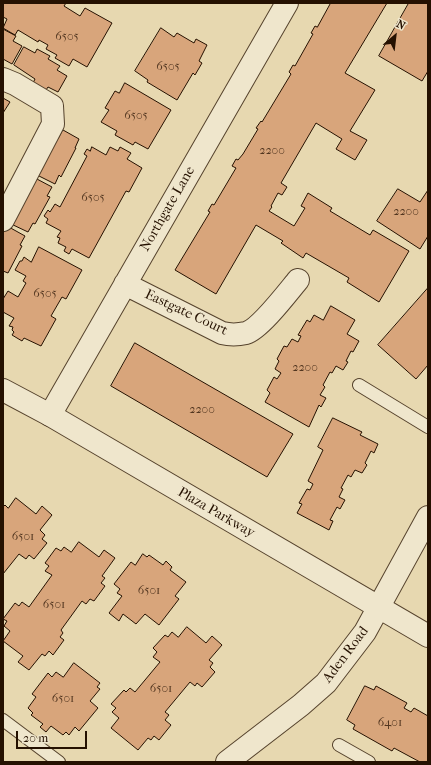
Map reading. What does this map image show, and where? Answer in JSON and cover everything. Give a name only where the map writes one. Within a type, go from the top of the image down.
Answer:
[{"type":"street","name":"Northgate Lane","points":[[50,415],[287,3]]},
{"type":"street","points":[[3,79],[15,84],[52,106],[53,124],[3,220]]},
{"type":"street","name":"Eastgate Court","points":[[125,284],[222,332],[232,335],[248,332],[266,318],[298,280]]},
{"type":"street","name":"Plaza Parkway","points":[[3,390],[50,415],[428,636]]},
{"type":"street","name":"Aden Road","points":[[233,760],[326,683],[365,632],[428,517]]},
{"type":"lane","points":[[359,384],[428,427]]},
{"type":"lane","points":[[3,720],[59,762]]},
{"type":"lane","points":[[338,745],[369,762]]},
{"type":"building","points":[[3,3],[66,3],[64,6],[80,16],[85,8],[112,23],[87,67],[73,59],[69,66],[55,58],[57,55],[46,49],[48,45],[39,40],[38,42],[18,30],[15,35],[3,28],[7,19],[3,17]]},
{"type":"building","points":[[331,3],[387,3],[345,73],[375,90],[350,131],[367,140],[355,160],[336,149],[342,139],[316,123],[281,183],[287,187],[282,195],[278,193],[269,211],[294,226],[305,208],[301,206],[308,193],[332,208],[330,211],[370,235],[373,230],[409,251],[379,302],[347,282],[349,278],[306,253],[303,258],[281,243],[283,241],[256,225],[216,294],[175,270],[210,212],[208,211],[212,204],[214,205],[236,168],[232,166],[236,159],[238,160],[243,154],[258,129],[256,128],[261,121],[262,122],[291,74],[289,72],[293,65],[295,66],[313,34],[311,33],[315,26],[317,27]]},
{"type":"building","points":[[409,3],[428,3],[428,71],[422,81],[379,56]]},
{"type":"building","points":[[161,28],[174,37],[177,33],[194,43],[196,39],[207,45],[199,61],[202,63],[195,75],[193,73],[177,100],[147,82],[148,80],[135,71]]},
{"type":"building","points":[[3,29],[16,36],[13,41],[22,46],[12,64],[3,59]]},
{"type":"building","points":[[24,47],[35,53],[37,49],[50,56],[48,59],[60,66],[57,70],[67,76],[58,92],[48,87],[46,90],[33,83],[35,79],[14,65]]},
{"type":"building","points":[[125,83],[171,110],[148,149],[135,142],[133,145],[115,135],[117,131],[101,122],[109,110],[105,108],[115,91],[119,93]]},
{"type":"building","points":[[3,98],[10,102],[3,113]]},
{"type":"building","points":[[63,130],[79,139],[61,177],[59,175],[55,184],[37,175]]},
{"type":"building","points":[[92,147],[106,155],[110,147],[118,151],[120,147],[131,153],[127,159],[142,168],[129,192],[126,191],[89,258],[72,249],[69,254],[64,251],[66,247],[58,243],[60,238],[57,237],[61,231],[46,223],[48,219],[44,216],[48,210],[50,212],[55,204],[60,207],[87,156],[84,154],[87,149],[90,151]]},
{"type":"building","points":[[35,178],[52,187],[47,196],[50,197],[35,224],[33,223],[28,232],[9,223]]},
{"type":"building","points":[[398,189],[420,202],[428,190],[428,236],[420,249],[377,221]]},
{"type":"building","points":[[7,226],[25,236],[20,245],[22,246],[8,273],[3,271],[3,234]]},
{"type":"building","points":[[39,247],[82,270],[66,299],[62,297],[51,316],[56,319],[41,346],[24,338],[22,341],[12,335],[14,332],[12,330],[13,327],[9,326],[14,318],[3,312],[3,299],[8,291],[18,297],[26,283],[23,281],[26,276],[15,270],[24,257],[31,262]]},
{"type":"building","points":[[428,288],[428,365],[416,379],[378,345]]},
{"type":"building","points":[[331,306],[355,320],[347,334],[359,341],[353,352],[351,351],[346,361],[348,362],[343,370],[336,366],[332,373],[330,372],[323,385],[325,387],[320,395],[326,398],[321,407],[319,405],[309,427],[265,402],[270,393],[267,390],[274,377],[277,379],[281,373],[275,369],[279,361],[277,359],[284,346],[287,347],[292,339],[298,342],[301,336],[298,335],[307,320],[310,322],[314,315],[323,320]]},
{"type":"building","points":[[135,343],[293,434],[267,477],[111,386]]},
{"type":"building","points":[[333,418],[362,432],[360,435],[378,444],[374,453],[371,451],[365,463],[367,465],[362,473],[355,470],[351,477],[348,475],[341,488],[343,489],[339,497],[345,500],[340,509],[337,507],[330,520],[333,521],[329,530],[297,513],[302,504],[299,503],[307,489],[310,490],[313,484],[308,481],[323,450],[318,447]]},
{"type":"building","points":[[16,498],[36,514],[42,506],[52,515],[40,530],[45,535],[42,539],[47,543],[34,559],[29,555],[26,559],[19,554],[3,574],[3,507],[5,505],[8,508]]},
{"type":"building","points":[[79,542],[99,557],[104,550],[115,558],[102,576],[105,578],[101,583],[105,586],[94,601],[90,599],[86,604],[82,601],[61,630],[63,633],[60,637],[64,640],[53,655],[49,651],[45,656],[42,654],[29,670],[18,662],[23,656],[3,641],[10,631],[4,626],[7,621],[3,619],[15,603],[19,606],[22,602],[29,607],[52,575],[45,571],[49,566],[45,563],[56,548],[61,551],[64,547],[71,552]]},
{"type":"building","points":[[143,554],[147,557],[149,555],[163,565],[166,561],[172,567],[170,570],[186,582],[175,596],[179,599],[159,625],[145,614],[136,624],[123,614],[119,621],[109,613],[122,596],[117,593],[120,589],[114,584],[131,562],[135,565]]},
{"type":"building","points":[[187,627],[206,643],[212,636],[222,645],[209,660],[213,663],[210,667],[215,672],[202,687],[197,683],[195,686],[190,682],[165,712],[169,715],[165,720],[171,725],[159,740],[154,736],[151,740],[148,738],[138,750],[111,728],[119,718],[112,712],[116,708],[111,704],[124,690],[126,692],[130,688],[135,692],[160,662],[153,657],[157,652],[153,648],[165,635],[168,637],[172,632],[178,637]]},
{"type":"building","points":[[74,663],[100,683],[97,687],[100,689],[90,701],[98,708],[79,731],[75,727],[69,735],[66,732],[63,735],[51,726],[46,732],[40,727],[43,724],[31,715],[33,713],[28,708],[36,697],[32,694],[48,673],[52,677],[56,672],[63,677]]},
{"type":"building","points":[[365,686],[374,690],[376,686],[407,703],[404,708],[411,712],[414,708],[428,716],[428,762],[420,762],[394,748],[392,751],[353,729],[355,725],[347,720]]}]
